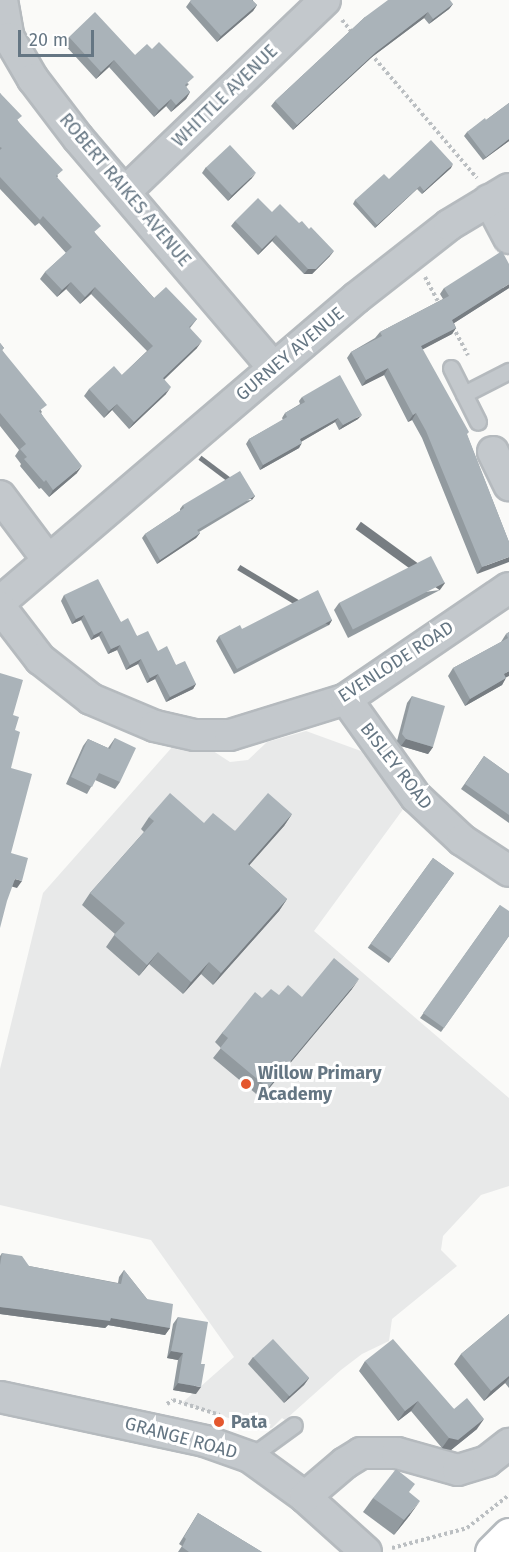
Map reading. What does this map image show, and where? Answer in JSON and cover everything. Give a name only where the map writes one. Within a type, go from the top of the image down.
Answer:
[{"type":"main road","points":[[492,1552],[509,1535]]},
{"type":"street","name":"ROBERT RAIKES AVENUE","points":[[2,0],[9,38],[33,80],[273,367]]},
{"type":"street","name":"WHITTLE AVENUE","points":[[125,192],[325,0]]},
{"type":"street","points":[[499,194],[509,238]]},
{"type":"street","name":"GURNEY AVENUE","points":[[0,602],[273,367],[412,253],[499,194]]},
{"type":"street","points":[[494,452],[509,484]]},
{"type":"street","points":[[0,496],[48,560]]},
{"type":"street","name":"EVENLODE ROAD","points":[[0,607],[40,659],[90,699],[154,726],[195,735],[230,735],[346,699],[509,588]]},
{"type":"street","name":"BISLEY ROAD","points":[[346,699],[416,797],[462,840],[509,871]]},
{"type":"street","name":"GRANGE ROAD","points":[[0,1397],[205,1441],[250,1457],[376,1548]]},
{"type":"street","points":[[305,1497],[345,1463],[361,1453],[397,1453],[458,1470],[486,1461],[509,1444]]},
{"type":"lane","points":[[451,368],[478,422]]},
{"type":"lane","points":[[464,394],[509,371]]},
{"type":"lane","points":[[250,1457],[294,1425]]},
{"type":"path","points":[[325,0],[362,44]]},
{"type":"path","points":[[369,52],[480,182],[499,194]]},
{"type":"path","points":[[412,253],[445,313]]},
{"type":"path","points":[[451,323],[484,384]]},
{"type":"path","points":[[376,1548],[394,1550],[467,1528],[509,1495]]},
{"type":"shaded area","name":"Willow Primary Academy","points":[[306,731],[361,751],[404,808],[314,931],[509,1098],[509,1186],[481,1195],[443,1236],[441,1250],[457,1266],[392,1319],[389,1341],[362,1354],[285,1420],[282,1418],[272,1428],[258,1431],[241,1422],[182,1403],[234,1357],[151,1240],[0,1205],[0,1069],[43,893],[174,745],[207,747],[230,762],[248,760],[267,742]]},
{"type":"building","points":[[191,0],[252,0],[257,5],[221,36],[190,2]]},
{"type":"building","points":[[388,0],[450,0],[453,4],[433,19],[428,12],[376,52],[297,125],[275,101],[365,17]]},
{"type":"building","points":[[95,12],[135,55],[147,44],[152,49],[159,42],[194,77],[185,85],[190,92],[176,105],[171,99],[159,110],[114,60],[101,72],[69,37]]},
{"type":"building","points":[[0,93],[22,116],[17,120],[63,170],[56,176],[101,226],[94,232],[154,298],[166,287],[197,319],[189,327],[202,341],[163,378],[171,387],[134,422],[117,404],[109,411],[89,389],[114,366],[122,375],[153,346],[95,287],[85,297],[71,282],[62,290],[45,272],[72,247],[43,216],[40,220],[0,177],[0,150],[2,148],[0,147]]},
{"type":"building","points":[[509,103],[509,139],[486,157],[467,132]]},
{"type":"building","points":[[431,140],[453,164],[424,191],[420,186],[377,225],[355,200],[384,174],[389,179]]},
{"type":"building","points":[[230,145],[256,173],[232,195],[206,168]]},
{"type":"building","points":[[258,198],[272,212],[280,204],[299,223],[302,221],[309,229],[311,227],[334,251],[316,269],[308,269],[276,235],[262,249],[235,221]]},
{"type":"building","points":[[502,251],[509,264],[509,284],[452,320],[456,328],[421,346],[469,432],[467,434],[509,542],[509,557],[482,567],[426,431],[416,413],[413,415],[388,368],[366,380],[351,352],[382,336],[380,332],[449,296],[444,288]]},
{"type":"building","points":[[0,343],[4,348],[2,350],[47,405],[39,411],[82,466],[53,490],[24,459],[27,457],[20,449],[26,444],[0,413]]},
{"type":"building","points":[[340,375],[362,415],[343,425],[338,418],[300,439],[302,443],[263,465],[249,439],[287,417],[285,413],[305,402],[302,397]]},
{"type":"building","points":[[240,471],[255,496],[197,530],[200,533],[160,560],[145,534],[184,508],[183,505]]},
{"type":"building","points":[[431,556],[445,583],[353,629],[339,603]]},
{"type":"building","points":[[98,579],[121,622],[128,618],[137,636],[148,631],[158,651],[167,646],[176,665],[185,661],[196,684],[170,697],[158,674],[150,678],[141,659],[130,665],[120,645],[111,649],[102,631],[94,635],[84,615],[76,619],[64,595]]},
{"type":"building","points":[[318,590],[332,620],[237,669],[219,636],[240,625],[242,629]]},
{"type":"building","points":[[509,632],[509,671],[504,674],[506,678],[470,699],[453,668],[508,638],[506,634]]},
{"type":"building","points":[[0,673],[23,680],[13,715],[19,717],[15,730],[20,732],[11,768],[32,774],[11,853],[28,858],[22,881],[15,879],[0,928]]},
{"type":"building","points":[[412,696],[445,706],[433,747],[406,739],[402,734]]},
{"type":"building","points":[[115,738],[136,748],[120,782],[99,773],[92,787],[71,777],[88,739],[110,749]]},
{"type":"building","points":[[484,756],[509,774],[509,815],[465,784]]},
{"type":"building","points":[[170,793],[204,823],[213,813],[235,831],[268,793],[292,814],[248,864],[287,899],[221,973],[209,962],[191,982],[158,952],[147,965],[114,935],[125,923],[90,893],[154,821],[149,817]]},
{"type":"building","points":[[433,858],[454,873],[392,959],[371,944]]},
{"type":"building","points":[[500,905],[509,911],[509,936],[444,1028],[423,1013]]},
{"type":"building","points":[[334,958],[359,979],[268,1088],[220,1048],[228,1038],[222,1033],[255,992],[262,998],[271,989],[279,995],[288,985],[302,997]]},
{"type":"building","points":[[2,1253],[22,1256],[29,1266],[121,1284],[124,1270],[147,1299],[173,1304],[170,1328],[111,1318],[110,1321],[0,1307]]},
{"type":"building","points":[[509,1314],[509,1376],[491,1391],[461,1354]]},
{"type":"building","points":[[178,1317],[208,1322],[201,1364],[205,1364],[201,1387],[178,1383],[183,1353],[171,1351]]},
{"type":"building","points":[[273,1339],[309,1378],[289,1396],[253,1357]]},
{"type":"building","points":[[393,1339],[454,1409],[467,1398],[484,1419],[458,1440],[449,1438],[418,1401],[405,1411],[365,1361]]},
{"type":"building","points":[[396,1469],[415,1484],[409,1492],[420,1501],[404,1520],[373,1498]]},
{"type":"building","points":[[198,1513],[262,1552],[189,1552],[182,1547],[186,1539],[184,1537]]},
{"type":"place","name":"Willow Primary Academy","points":[[246,1084]]},
{"type":"place","name":"Pata","points":[[219,1422]]}]
